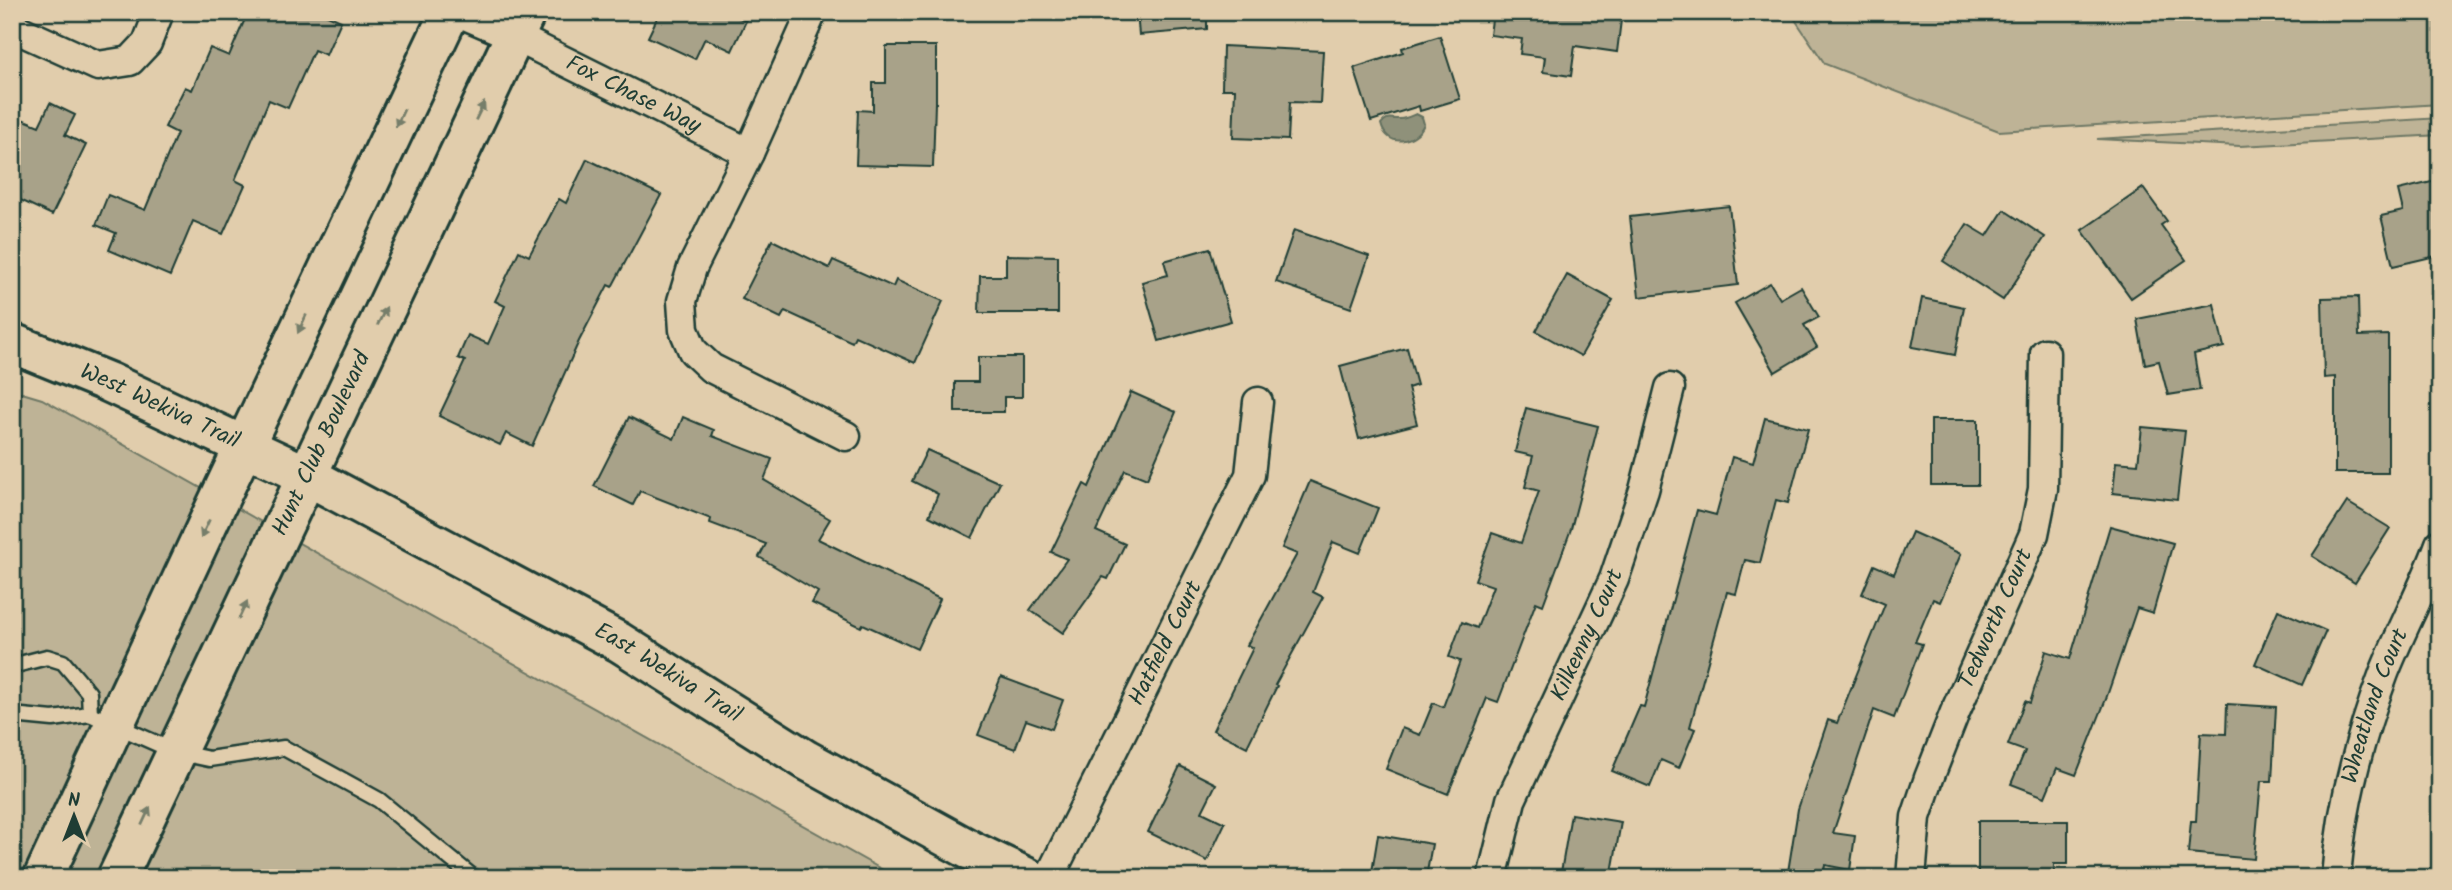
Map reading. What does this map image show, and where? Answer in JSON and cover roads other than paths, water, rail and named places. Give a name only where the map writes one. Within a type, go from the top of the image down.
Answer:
[{"type":"street","points":[[12,27],[98,66],[130,61],[147,43],[159,12]]},
{"type":"street","points":[[43,878],[101,719],[244,446],[450,12]]},
{"type":"street","name":"Fox Chase Way","points":[[458,12],[521,24],[749,153]]},
{"type":"street","points":[[812,12],[749,153],[692,268],[682,301],[684,330],[693,351],[711,369],[846,436]]},
{"type":"street","name":"Hunt Club Boulevard","points":[[117,878],[521,24]]},
{"type":"street","name":"West Wekiva Trail","points":[[12,343],[108,382],[306,475]]},
{"type":"street","name":"Tedworth Court","points":[[1911,878],[1916,817],[1929,778],[1955,712],[2035,534],[2043,489],[2045,353]]},
{"type":"street","name":"Kilkenny Court","points":[[1492,878],[1511,800],[1614,579],[1644,490],[1670,388]]},
{"type":"street","name":"Hatfield Court","points":[[1049,878],[1250,475],[1258,402]]},
{"type":"street","name":"East Wekiva Trail","points":[[306,475],[620,642],[806,760],[970,850],[1028,878]]},
{"type":"street","name":"Wheatland Court","points":[[2336,878],[2347,793],[2359,742],[2385,671],[2440,544]]},
{"type":"lane","points":[[12,666],[47,657],[63,662],[89,693],[101,719]]},
{"type":"lane","points":[[12,715],[53,719],[101,719],[176,752],[209,759],[284,748],[379,800],[474,878]]}]
